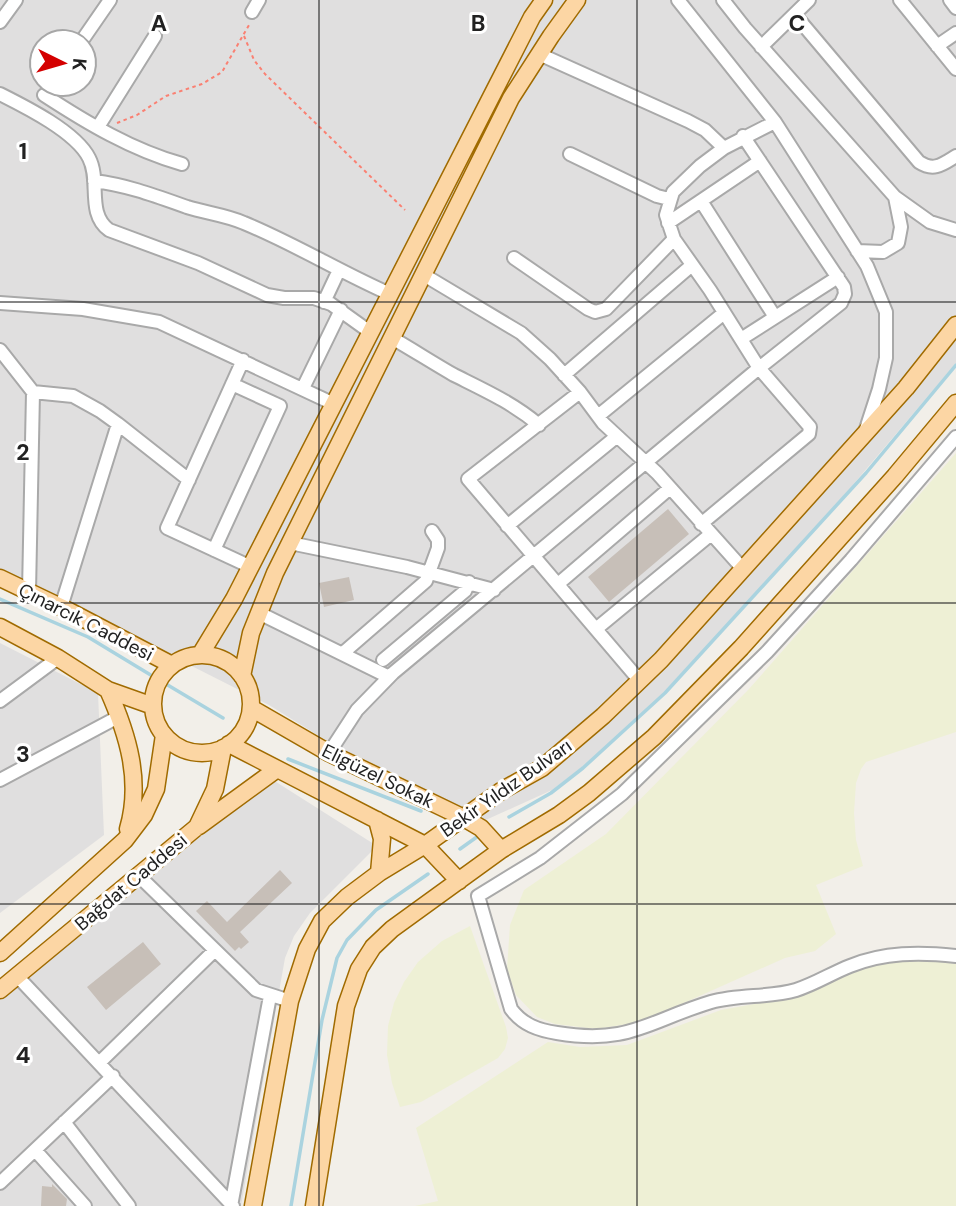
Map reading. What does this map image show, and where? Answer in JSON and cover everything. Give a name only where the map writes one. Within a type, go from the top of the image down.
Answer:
[{"type":"main road","points":[[200,655],[251,567],[532,17],[544,0]]},
{"type":"main road","points":[[242,676],[251,634],[290,543],[511,99],[577,0]]},
{"type":"main road","name":"Bekir Yıldız Bulvarı","points":[[253,1206],[290,1001],[307,950],[322,920],[379,873],[425,845],[502,791],[542,768],[640,681],[906,388],[956,325]]},
{"type":"main road","points":[[314,1206],[346,1006],[359,969],[382,937],[501,850],[559,815],[640,750],[741,648],[956,403]]},
{"type":"main road","name":"Çınarcık Caddesi","points":[[0,578],[172,665]]},
{"type":"main road","points":[[0,627],[58,658],[108,690],[153,706]]},
{"type":"main road","points":[[200,655],[216,657],[231,664],[242,676],[249,692],[251,708],[246,725],[237,739],[207,753],[190,752],[176,746],[164,735],[156,722],[153,706],[161,677],[172,665],[185,658],[200,655]]},
{"type":"main road","points":[[108,690],[129,744],[134,779],[134,809],[125,840]]},
{"type":"main road","name":"Eligüzel Sokak","points":[[251,708],[329,753],[464,818],[481,828],[501,850]]},
{"type":"main road","name":"Bağdat Caddesi","points":[[0,953],[125,840],[144,815],[156,789],[164,735]]},
{"type":"main road","name":"Eligüzel Sokak","points":[[226,746],[277,769],[425,845],[458,881]]},
{"type":"main road","name":"Bağdat Caddesi","points":[[0,990],[197,827],[215,789],[226,746]]},
{"type":"main road","points":[[197,827],[277,769]]},
{"type":"main road","points":[[377,820],[382,839],[379,873]]},
{"type":"street","points":[[0,22],[16,0]]},
{"type":"street","points":[[91,28],[110,0]]},
{"type":"street","points":[[678,0],[775,122],[867,266],[886,312],[886,358],[864,434]]},
{"type":"street","points":[[723,0],[761,47],[895,197],[930,222],[956,230]]},
{"type":"street","points":[[761,47],[809,0]]},
{"type":"street","points":[[900,0],[956,69]]},
{"type":"street","points":[[950,0],[956,8]]},
{"type":"street","points":[[795,15],[919,162],[926,167],[937,167],[956,156]]},
{"type":"street","points":[[937,46],[956,33]]},
{"type":"street","points":[[100,128],[155,36]]},
{"type":"street","points":[[540,54],[688,121],[705,130],[724,148]]},
{"type":"street","points":[[0,94],[36,112],[84,150],[92,164],[97,216],[108,230],[186,258],[267,295],[314,298],[341,310],[370,332]]},
{"type":"street","points":[[36,112],[43,98]]},
{"type":"street","points":[[57,98],[74,114],[142,151],[181,164]]},
{"type":"street","points":[[701,524],[810,432],[809,425],[759,368],[674,239],[666,215],[669,199],[681,184],[724,148],[775,122]]},
{"type":"street","points":[[329,753],[357,710],[389,677],[759,368],[841,303],[845,290],[838,277],[743,136]]},
{"type":"street","points":[[570,154],[656,196],[669,199]]},
{"type":"street","points":[[668,223],[760,162]]},
{"type":"street","points":[[94,181],[122,184],[242,222],[327,261],[390,294]]},
{"type":"street","points":[[857,251],[883,251],[898,243],[901,227],[895,197]]},
{"type":"street","points":[[701,201],[775,317]]},
{"type":"street","points":[[514,258],[588,309],[599,312],[606,309],[674,239]]},
{"type":"street","points":[[564,375],[692,265]]},
{"type":"street","points":[[324,302],[340,270]]},
{"type":"street","points":[[424,275],[521,333],[550,359],[616,437],[646,463],[743,569]]},
{"type":"street","points":[[741,339],[838,277]]},
{"type":"street","points":[[0,303],[83,309],[159,322],[334,404]]},
{"type":"street","points":[[303,388],[341,310]]},
{"type":"street","points":[[597,416],[724,313]]},
{"type":"street","points":[[392,338],[454,375],[491,392],[539,425]]},
{"type":"street","points":[[0,350],[33,392],[29,592]]},
{"type":"street","points":[[243,360],[167,528],[251,567]]},
{"type":"street","points":[[214,550],[280,406],[232,384]]},
{"type":"street","points":[[33,392],[73,396],[100,411],[189,480]]},
{"type":"street","points":[[580,392],[468,479],[640,681]]},
{"type":"street","points":[[61,607],[118,424]]},
{"type":"street","points":[[508,526],[616,437]]},
{"type":"street","points":[[478,896],[540,858],[622,794],[767,652],[851,560],[956,437]]},
{"type":"street","points":[[558,584],[670,488]]},
{"type":"street","points":[[343,653],[426,581],[438,548],[438,540],[432,531]]},
{"type":"street","points":[[596,629],[711,534]]},
{"type":"street","points":[[290,543],[429,572],[494,590]]},
{"type":"street","points":[[383,660],[465,591],[469,582]]},
{"type":"street","points":[[259,613],[389,677]]},
{"type":"street","points":[[0,701],[58,658]]},
{"type":"street","points":[[0,780],[120,716]]},
{"type":"street","points":[[139,876],[256,990],[290,1001]]},
{"type":"street","points":[[458,881],[478,896],[511,1009],[533,1028],[575,1037],[624,1034],[712,1002],[797,989],[853,964],[878,957],[910,953],[956,957]]},
{"type":"street","points":[[100,1062],[215,950]]},
{"type":"street","points":[[17,976],[232,1205]]},
{"type":"street","points":[[232,1205],[270,996]]},
{"type":"street","points":[[0,1183],[113,1076]]},
{"type":"street","points":[[64,1122],[129,1206]]},
{"type":"street","points":[[35,1150],[85,1206]]},
{"type":"path","points":[[100,128],[137,115],[166,96],[186,91],[222,72],[244,36],[255,6]]},
{"type":"path","points":[[244,36],[254,60],[265,74],[405,210]]},
{"type":"shaded area","points":[[0,0],[956,0],[956,363],[813,532],[647,710],[600,753],[552,790],[468,828],[269,705],[0,569]]},
{"type":"shaded area","points":[[0,643],[98,693],[104,835],[0,913]]},
{"type":"shaded area","points":[[273,780],[377,846],[310,913],[294,936],[285,958],[241,1206],[0,1206],[0,993]]},
{"type":"green space","points":[[956,453],[956,732],[866,762],[861,769],[856,783],[854,813],[856,840],[863,866],[816,885],[836,934],[815,951],[785,958],[641,1022],[596,1029],[555,1024],[537,1017],[516,995],[507,969],[510,925],[524,890],[606,834],[749,689]]},
{"type":"green space","points":[[470,926],[506,1027],[508,1038],[505,1049],[498,1058],[421,1102],[400,1107],[387,1055],[388,1026],[394,1003],[418,962],[442,941]]},
{"type":"green space","points":[[903,960],[934,960],[956,964],[956,1206],[415,1206],[438,1201],[416,1128],[548,1042],[580,1047],[627,1045],[721,1010],[792,997],[858,968]]},
{"type":"building","points":[[668,509],[689,534],[609,602],[588,577]]},
{"type":"building","points":[[349,577],[354,600],[324,607],[319,583]]},
{"type":"building","points":[[280,870],[292,883],[240,932],[249,942],[241,949],[239,947],[235,951],[196,911],[207,901],[227,922]]},
{"type":"building","points":[[143,942],[161,964],[106,1010],[87,987]]},
{"type":"building","points":[[52,1184],[67,1199],[66,1206],[41,1206],[42,1186],[52,1187]]},
{"type":"waterway","points":[[509,817],[551,793],[583,768],[665,693],[866,473],[956,365]]},
{"type":"waterway","points":[[0,599],[88,637],[154,677]]},
{"type":"waterway","points":[[166,684],[223,718]]},
{"type":"waterway","points":[[288,759],[421,811]]},
{"type":"waterway","points":[[460,849],[481,834]]},
{"type":"waterway","points":[[291,1206],[322,1020],[337,958],[347,940],[376,910],[428,874]]}]
